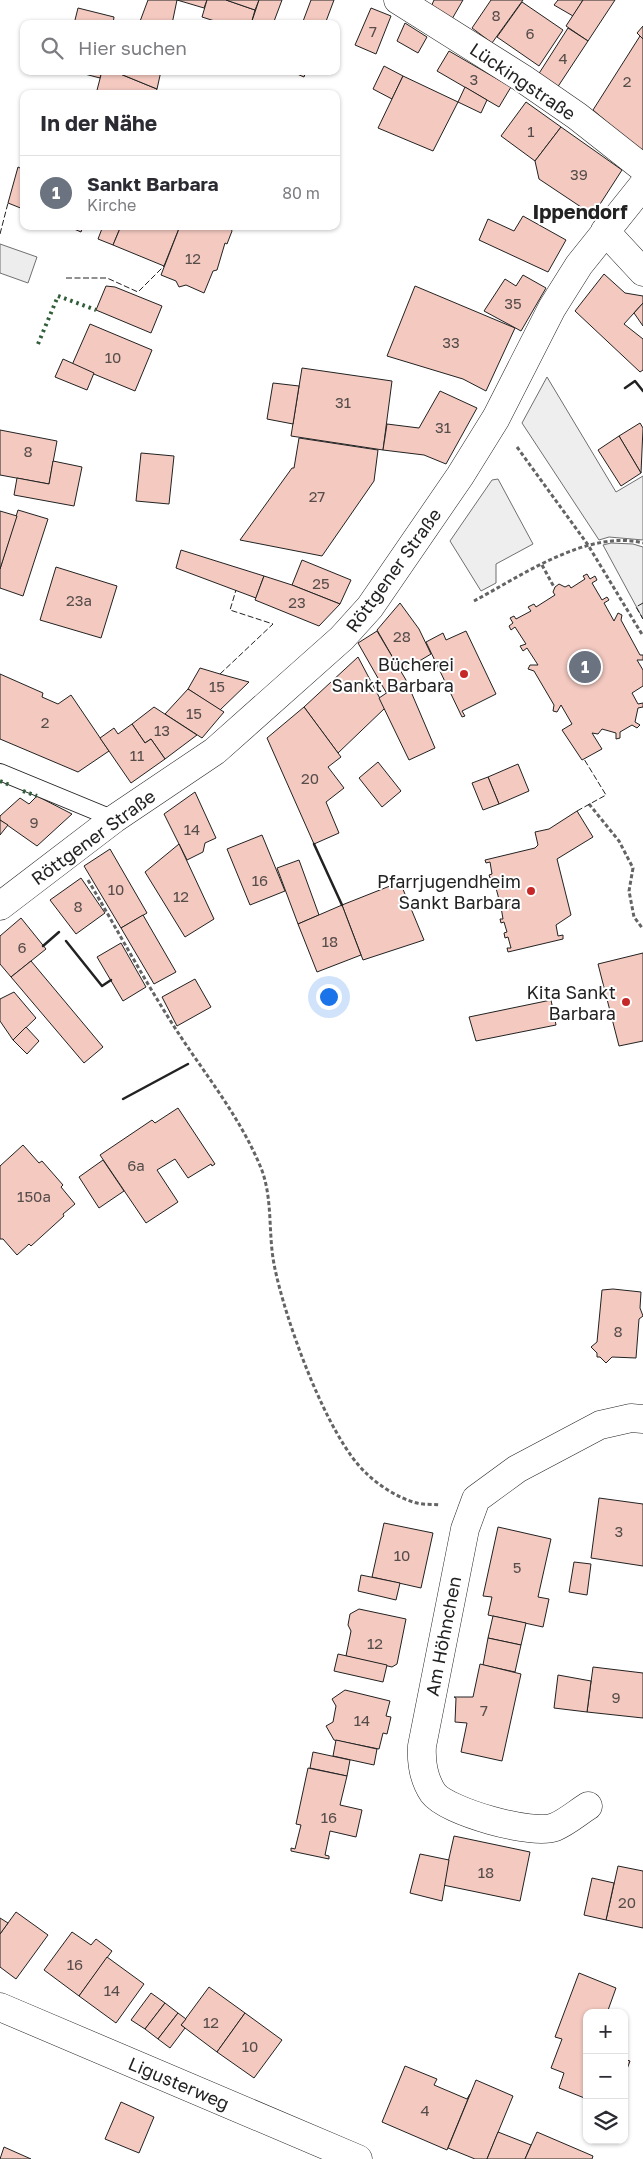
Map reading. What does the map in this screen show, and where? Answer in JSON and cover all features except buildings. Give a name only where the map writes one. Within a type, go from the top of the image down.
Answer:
[{"type":"street","name":"Lückingstraße","points":[[398,0],[522,78],[577,116],[643,168]]},
{"type":"street","name":"Röttgener Straße","points":[[0,906],[114,819],[215,750],[342,638],[370,607],[419,538],[496,418],[552,308],[579,265],[605,230],[643,185]]},
{"type":"street","points":[[605,230],[643,272]]},
{"type":"street","name":"Am Höhnchen","points":[[588,1806],[555,1827],[542,1830],[487,1819],[447,1805],[434,1794],[426,1781],[421,1764],[422,1746],[435,1673],[470,1511],[476,1499],[489,1487],[555,1447],[600,1424],[631,1418],[643,1419]]},
{"type":"street","name":"Ligusterweg","points":[[0,2007],[358,2159]]},
{"type":"lane","points":[[0,772],[114,819]]},
{"type":"path","points":[[496,418],[588,545],[643,636]]},
{"type":"path","points":[[474,601],[542,565],[588,545],[612,540],[632,540],[643,543]]},
{"type":"path","points":[[542,565],[554,588]]},
{"type":"path","points":[[589,804],[619,841],[633,868],[629,892],[634,917],[643,930]]},
{"type":"path","points":[[71,851],[188,1048],[230,1109],[261,1169],[268,1196],[270,1236],[278,1284],[313,1385],[331,1422],[355,1460],[366,1473],[395,1493],[419,1504],[470,1511]]},
{"type":"shaded area","points":[[0,244],[37,257],[28,283],[0,273]]},
{"type":"shaded area","points":[[547,377],[616,492],[643,476],[643,540],[609,537],[599,540],[522,423]]},
{"type":"shaded area","points":[[498,479],[533,544],[496,564],[496,583],[481,591],[450,541],[492,480]]},
{"type":"shaded area","points":[[611,543],[633,544],[643,547],[643,619],[603,545]]},
{"type":"hedge","points":[[38,344],[58,296],[96,310]]},
{"type":"hedge","points":[[0,781],[12,786]]},
{"type":"hedge","points":[[23,791],[37,796]]},
{"type":"fence","points":[[0,234],[8,203]]},
{"type":"fence","points":[[66,278],[107,278],[138,292],[164,266]]},
{"type":"fence","points":[[220,674],[273,624],[230,610],[236,590]]},
{"type":"fence","points":[[643,603],[636,607],[643,619]]},
{"type":"fence","points":[[577,811],[606,795],[584,759]]},
{"type":"wall","points":[[625,388],[635,381],[643,391]]},
{"type":"wall","points":[[314,844],[342,905]]},
{"type":"wall","points":[[43,946],[59,932]]},
{"type":"wall","points":[[66,941],[102,986],[111,980]]},
{"type":"wall","points":[[123,1099],[188,1064]]},
{"type":"place","name":"Sankt Barbara","points":[[585,667]]},
{"type":"place","name":"Bücherei Sankt Barbara","points":[[464,674]]},
{"type":"place","name":"Pfarrjugendheim Sankt Barbara","points":[[531,891]]},
{"type":"place","name":"Kita Sankt Barbara","points":[[626,1002]]},
{"type":"district","name":"Ippendorf","points":[[580,211]]}]
